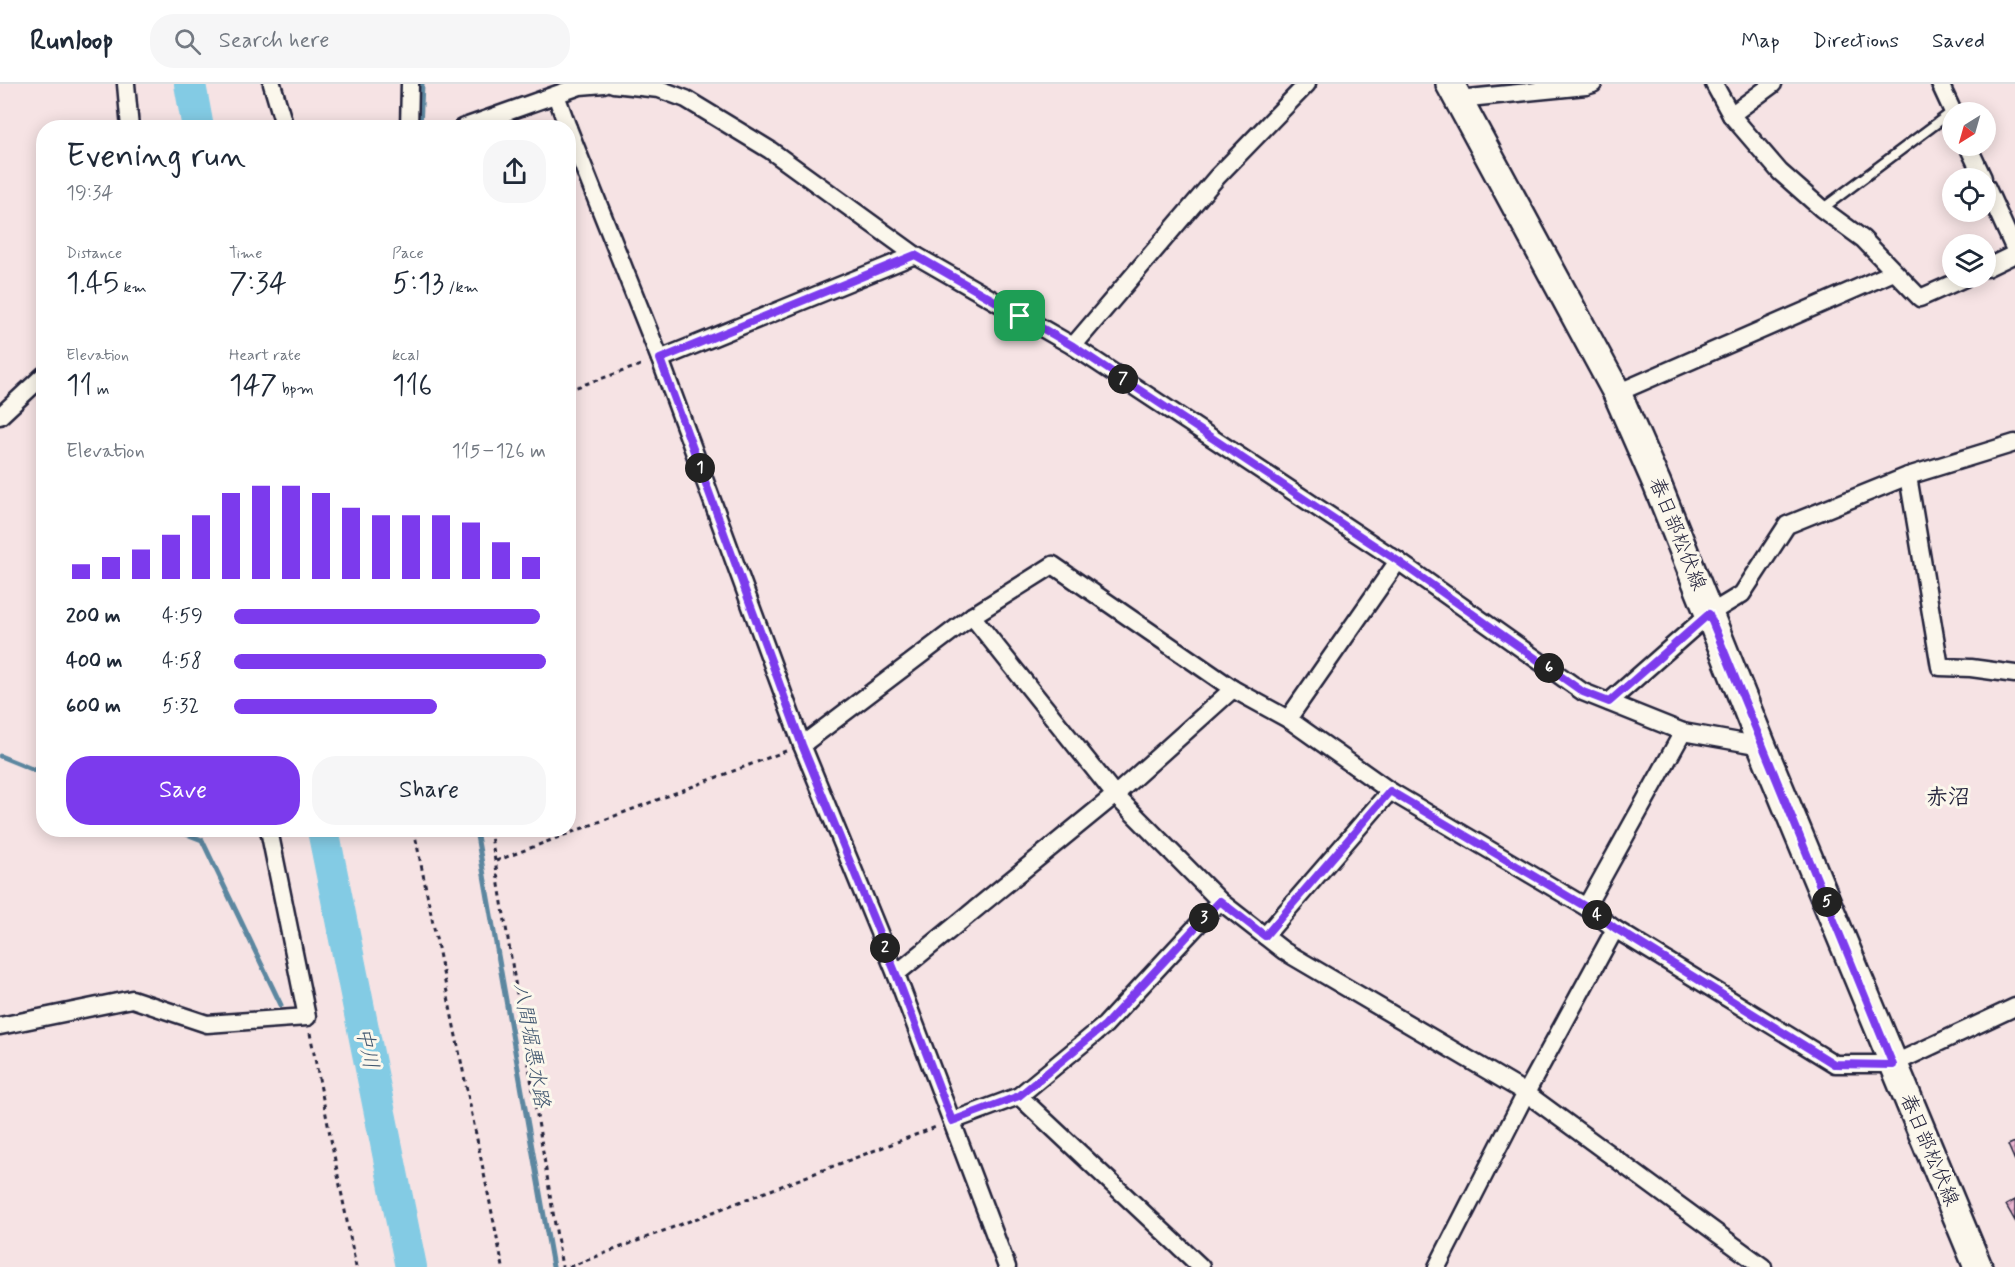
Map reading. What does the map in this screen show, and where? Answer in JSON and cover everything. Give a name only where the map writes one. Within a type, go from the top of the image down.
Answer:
[{"type":"main road","name":"春日部松伏線","points":[[1455,91],[1617,393],[1657,484],[1762,746],[1978,1267]]},
{"type":"street","points":[[126,84],[129,120]]},
{"type":"street","points":[[272,84],[283,120]]},
{"type":"street","points":[[409,120],[410,84]]},
{"type":"street","points":[[485,120],[580,86],[604,84]]},
{"type":"street","points":[[613,84],[659,89],[686,99],[770,150],[915,255],[1073,346],[1398,561],[1583,692],[1683,732],[1762,746]]},
{"type":"street","points":[[1073,346],[1217,177],[1307,84]]},
{"type":"street","points":[[1455,91],[1593,84]]},
{"type":"street","points":[[1714,84],[1731,115],[1780,172],[1822,209],[1863,239],[1920,298],[1942,288]]},
{"type":"street","points":[[1731,115],[1773,84]]},
{"type":"street","points":[[1940,84],[1948,102]]},
{"type":"street","points":[[556,95],[565,120]]},
{"type":"street","points":[[576,148],[660,359],[802,745],[896,974],[1007,1267]]},
{"type":"street","points":[[1996,209],[2015,252],[1996,262]]},
{"type":"street","points":[[660,359],[915,255]]},
{"type":"street","points":[[1617,393],[1894,272]]},
{"type":"street","points":[[2,415],[36,383]]},
{"type":"street","points":[[0,396],[2,415]]},
{"type":"street","points":[[1609,702],[1709,614],[1742,594],[1787,525],[1908,476],[2015,443]]},
{"type":"street","points":[[1908,476],[1940,667],[1971,668],[2015,674]]},
{"type":"street","points":[[1288,719],[1398,561]]},
{"type":"street","points":[[802,745],[972,616],[1053,565],[1233,689],[1288,719],[1390,791],[1586,907],[1615,928],[1834,1064],[1893,1065],[2015,1007]]},
{"type":"street","points":[[972,616],[1115,795],[1220,901],[1284,951],[1526,1093],[1763,1267]]},
{"type":"street","points":[[896,974],[1115,795],[1233,689]]},
{"type":"street","points":[[1586,907],[1683,732]]},
{"type":"street","points":[[1265,936],[1390,791]]},
{"type":"street","points":[[0,1026],[132,999],[207,1024],[307,1017],[270,837]]},
{"type":"street","points":[[952,1121],[1019,1096],[1105,1025],[1220,901]]},
{"type":"street","points":[[1437,1267],[1526,1093],[1615,928]]},
{"type":"street","points":[[1019,1096],[1201,1267]]},
{"type":"lane","points":[[1822,209],[1942,120]]},
{"type":"path","points":[[576,387],[660,359]]},
{"type":"path","points":[[576,831],[802,745]]},
{"type":"path","points":[[415,837],[503,1267]]},
{"type":"path","points":[[491,837],[562,1267]]},
{"type":"path","points":[[496,861],[559,837]]},
{"type":"path","points":[[307,1017],[356,1267]]},
{"type":"path","points":[[569,1267],[952,1121]]},
{"type":"building","points":[[2015,1142],[2015,1161],[2008,1145]]},
{"type":"building","points":[[2015,1200],[2015,1221],[2006,1205]]},
{"type":"waterway","name":"中川","points":[[190,84],[197,120]]},
{"type":"waterway","name":"八間堀悪水路","points":[[420,120],[422,84]]},
{"type":"waterway","points":[[0,756],[36,771]]},
{"type":"waterway","points":[[194,837],[202,840],[281,1005]]},
{"type":"waterway","name":"中川","points":[[324,837],[411,1267]]},
{"type":"waterway","name":"八間堀悪水路","points":[[477,837],[553,1267]]},
{"type":"district","name":"赤沼","points":[[1948,798]]},
{"type":"route","points":[[915,255],[1020,316],[1073,346],[1398,561],[1583,692],[1609,702],[1709,614],[1893,1065],[1834,1064],[1615,928],[1586,907],[1390,791],[1265,936],[1220,901],[1105,1025],[1019,1096],[952,1121],[896,974],[802,745],[660,359],[915,255]]}]
